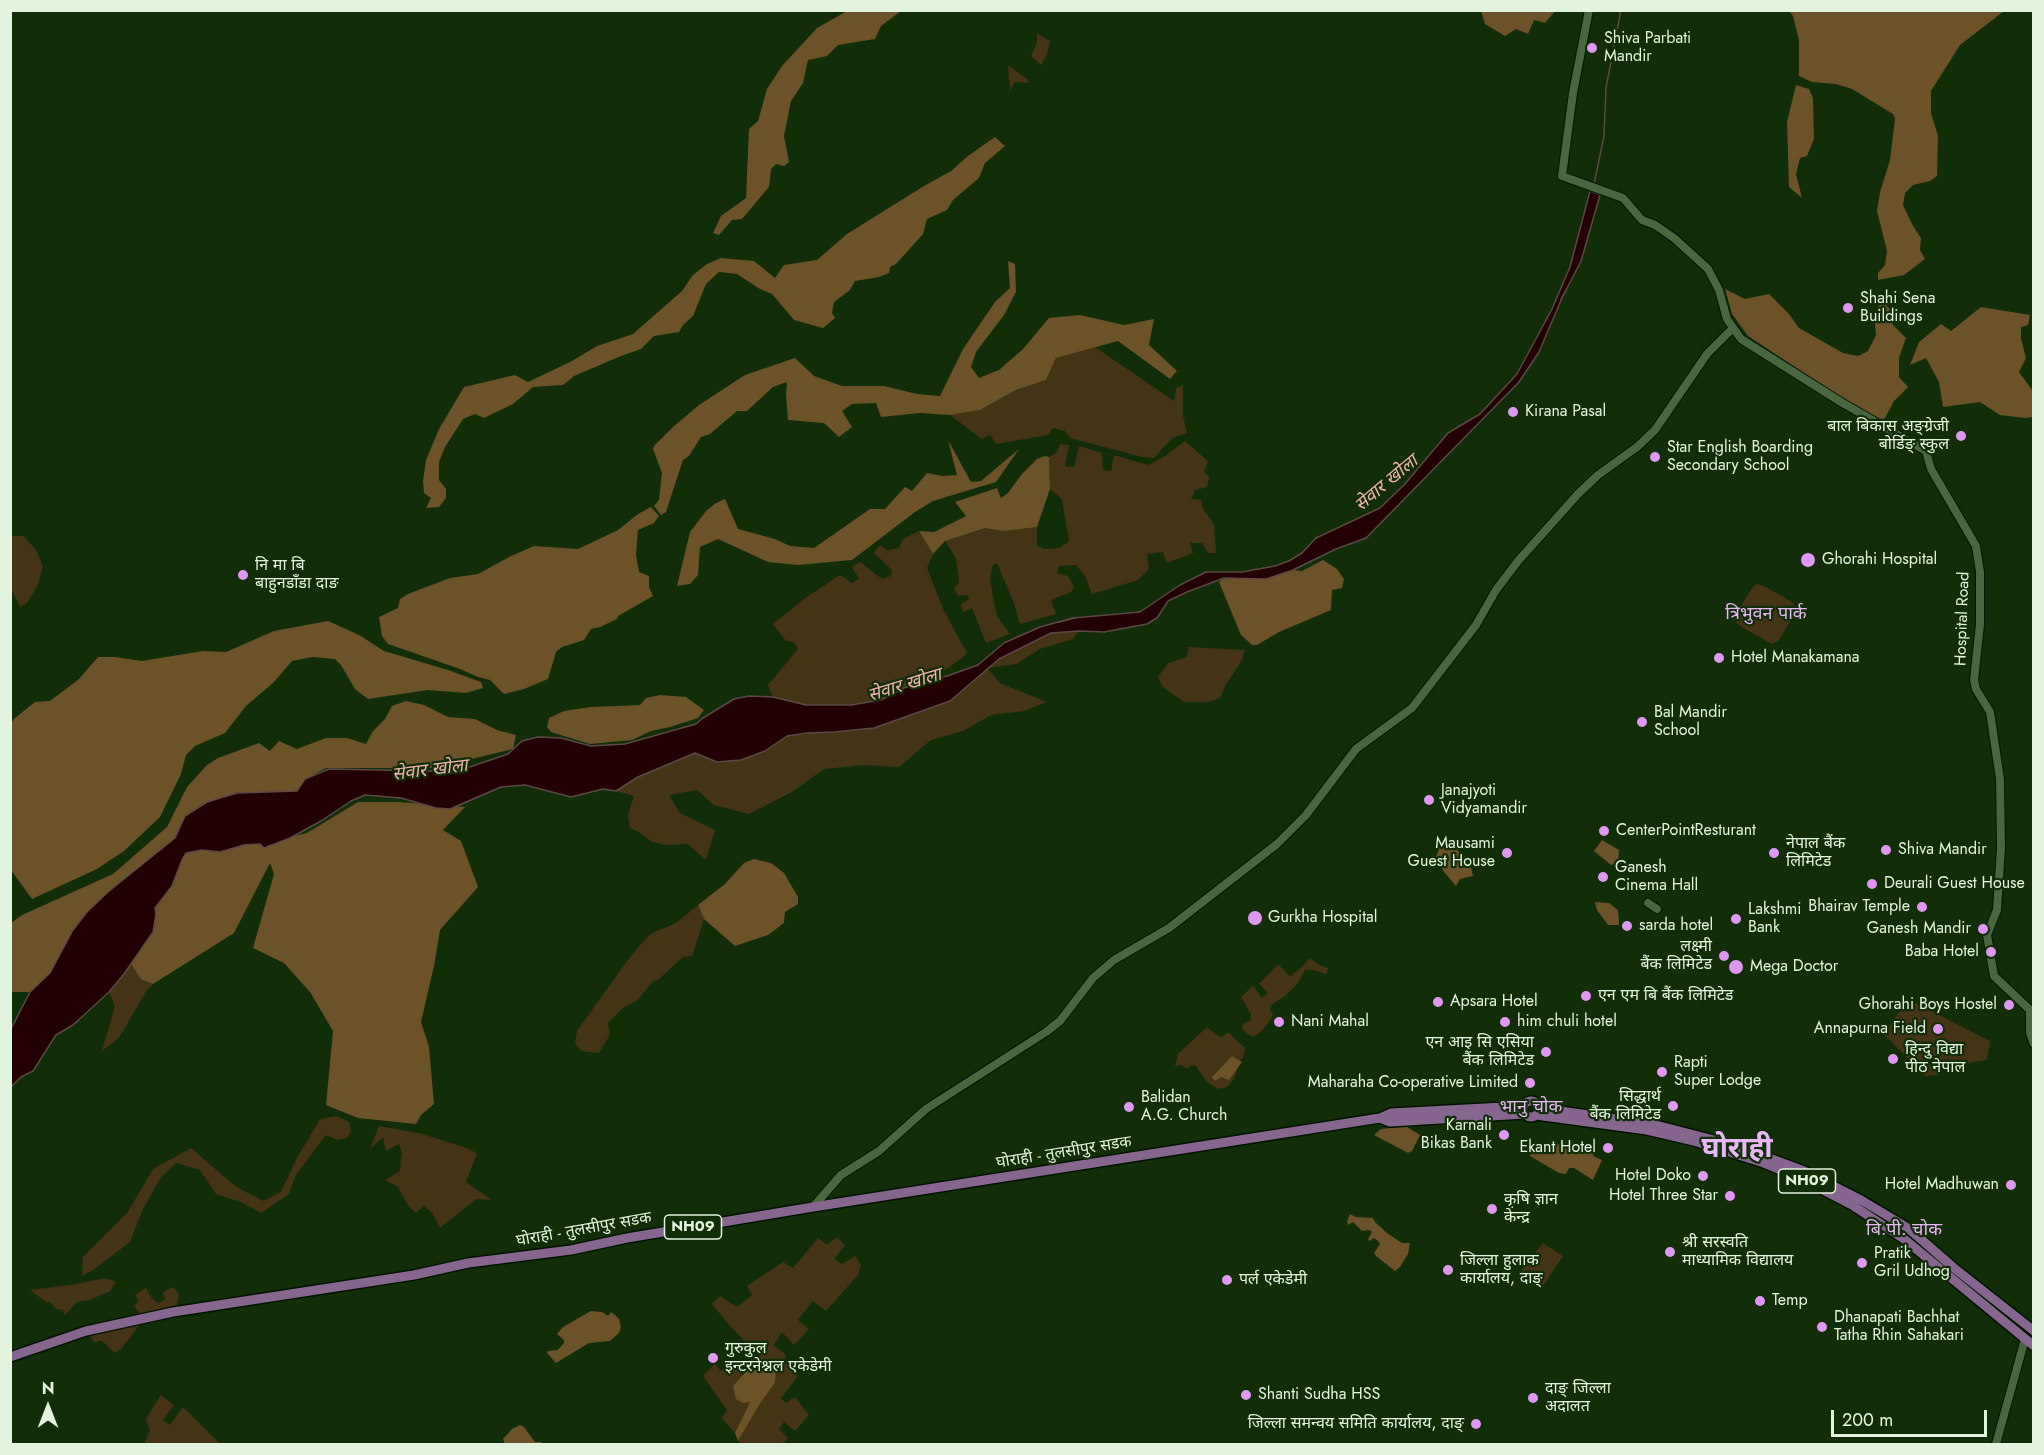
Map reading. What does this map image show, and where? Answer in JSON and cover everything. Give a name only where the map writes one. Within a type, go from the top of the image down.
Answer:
[{"type":"main road","name":"NH09","points":[[1537,1112],[1532,1101],[1526,1103],[1524,1110],[1531,1117],[1537,1112],[1652,1124],[1804,1171],[1861,1200],[1911,1230],[1954,1268],[2034,1331]]},
{"type":"main road","name":"घोराही - तुलसीपुर सडक","points":[[10,1357],[86,1331],[173,1312],[414,1275],[468,1263],[571,1250],[627,1238],[813,1207],[1380,1118],[1391,1113],[1524,1110]]},
{"type":"main road","name":"NH09","points":[[1737,1151],[1800,1178],[1852,1205],[1900,1237],[2034,1346]]},
{"type":"main road","points":[[1900,1237],[1902,1224]]},
{"type":"main road","points":[[1900,1237],[1911,1230]]},
{"type":"street","points":[[813,1207],[841,1175],[879,1151],[926,1109],[1042,1035],[1060,1021],[1093,978],[1114,960],[1169,928],[1276,844],[1306,815],[1356,749],[1412,708],[1476,625],[1496,590],[1518,561],[1578,494],[1598,475],[1637,447],[1655,430],[1707,354],[1733,328],[1727,319],[1719,290],[1708,269],[1674,238],[1655,225],[1642,220],[1623,198],[1562,176],[1589,10]]},
{"type":"street","name":"Hospital Road","points":[[1733,328],[1742,339],[1751,345],[1841,402],[1926,451],[1931,469],[1976,546],[1980,572],[1980,624],[1974,680],[1976,689],[1990,712],[2000,779],[2001,848],[1997,910],[1988,935],[1994,976],[2030,1010],[2030,1033],[2034,1044]]},
{"type":"street","points":[[1648,903],[1657,909]]},
{"type":"street","points":[[1996,1444],[2025,1339]]},
{"type":"shaded area","points":[[849,10],[901,11],[881,26],[875,39],[838,45],[827,56],[808,60],[803,83],[791,101],[784,136],[789,162],[784,166],[776,164],[771,169],[769,187],[742,219],[732,220],[719,235],[713,233],[721,216],[746,198],[749,129],[758,121],[767,89],[782,66],[817,28]]},
{"type":"shaded area","points":[[1556,10],[1545,23],[1534,20],[1528,34],[1516,29],[1505,36],[1485,24],[1481,11]]},
{"type":"shaded area","points":[[1789,11],[2004,11],[1960,45],[1931,91],[1931,113],[1938,136],[1937,176],[1930,181],[1913,185],[1905,193],[1903,205],[1921,238],[1920,250],[1925,259],[1904,275],[1878,280],[1878,273],[1885,265],[1887,251],[1877,211],[1890,160],[1895,118],[1893,114],[1852,89],[1836,84],[1812,82],[1799,76],[1799,40],[1793,16]]},
{"type":"shaded area","points":[[1037,33],[1050,41],[1041,65],[1031,56],[1037,43]]},
{"type":"shaded area","points":[[1008,65],[1028,80],[1028,83],[1015,82],[1010,91]]},
{"type":"shaded area","points":[[1796,85],[1809,89],[1813,98],[1814,139],[1807,156],[1800,158],[1796,174],[1802,198],[1789,187],[1787,122]]},
{"type":"shaded area","points":[[995,137],[1005,146],[985,163],[979,178],[953,200],[947,210],[927,219],[923,234],[896,264],[890,267],[889,273],[855,281],[850,290],[834,302],[832,313],[835,318],[823,328],[794,320],[772,294],[737,274],[719,272],[706,284],[693,316],[679,332],[654,336],[641,349],[574,376],[563,385],[533,387],[513,404],[484,418],[475,414],[463,419],[445,447],[439,462],[439,480],[446,489],[446,498],[439,507],[426,508],[431,498],[424,493],[426,460],[439,429],[464,387],[515,375],[528,382],[597,346],[633,334],[682,291],[693,275],[707,264],[721,258],[754,261],[775,278],[784,265],[817,260],[847,234],[951,171]]},
{"type":"shaded area","points":[[1008,261],[1015,264],[1016,292],[1004,315],[976,352],[971,367],[979,378],[999,370],[1023,349],[1049,318],[1080,315],[1124,325],[1154,319],[1149,345],[1177,371],[1170,379],[1118,341],[1056,358],[1046,380],[1016,390],[980,410],[950,415],[920,413],[881,417],[876,403],[852,404],[842,411],[852,427],[839,437],[824,423],[788,420],[787,382],[773,387],[747,411],[737,411],[710,434],[701,437],[689,456],[683,460],[666,512],[661,515],[654,506],[659,500],[662,473],[653,449],[654,446],[699,405],[745,375],[795,358],[814,376],[842,386],[884,386],[917,394],[940,396],[963,349],[995,302],[1010,288]]},
{"type":"shaded area","points":[[1725,289],[1745,299],[1769,294],[1799,328],[1843,353],[1858,356],[1868,351],[1876,335],[1874,314],[1882,301],[1891,310],[1893,325],[1906,338],[1899,358],[1899,377],[1908,387],[1894,401],[1885,418],[1881,420],[1854,406],[1748,336],[1732,314]]},
{"type":"shaded area","points":[[1981,307],[2030,315],[2028,325],[2021,327],[2021,339],[2026,358],[2019,372],[2033,391],[2033,417],[2000,415],[1980,402],[1943,407],[1939,382],[1926,358],[1910,365],[1919,342],[1941,324],[1951,331]]},
{"type":"shaded area","points":[[1095,347],[1174,401],[1176,388],[1183,385],[1183,416],[1187,433],[1172,438],[1154,458],[1142,457],[1070,438],[1065,431],[1053,428],[1048,435],[996,444],[990,435],[982,439],[950,415],[980,410],[1016,390],[1046,380],[1056,358]]},
{"type":"shaded area","points":[[948,440],[971,482],[981,481],[1019,449],[996,482],[933,501],[852,560],[798,565],[768,562],[718,539],[700,547],[698,575],[690,584],[677,586],[690,532],[706,511],[716,503],[725,499],[738,529],[775,539],[790,546],[814,548],[870,509],[885,509],[905,487],[912,491],[927,473],[943,476],[957,475]]},
{"type":"shaded area","points":[[1185,441],[1208,461],[1204,472],[1209,477],[1207,487],[1195,490],[1191,499],[1201,500],[1203,508],[1214,525],[1216,553],[1208,553],[1202,543],[1190,543],[1193,553],[1167,563],[1163,552],[1147,554],[1149,569],[1138,580],[1092,594],[1085,576],[1076,565],[1059,566],[1057,573],[1068,576],[1074,587],[1071,592],[1051,600],[1056,614],[1020,624],[997,563],[992,566],[990,580],[997,616],[1010,634],[986,643],[972,608],[963,612],[961,604],[969,599],[968,595],[958,596],[954,589],[959,582],[956,558],[945,541],[985,527],[1005,531],[1037,527],[1037,546],[1045,549],[1060,548],[1069,541],[1062,499],[1050,489],[1049,457],[1057,452],[1060,444],[1069,445],[1065,466],[1074,467],[1079,446],[1102,453],[1103,470],[1111,471],[1114,455],[1148,465]]},
{"type":"shaded area","points":[[1049,457],[1050,489],[1037,527],[1005,531],[985,528],[945,541],[933,554],[919,531],[934,532],[966,516],[955,502],[997,488],[1001,498],[1037,459]]},
{"type":"shaded area","points":[[651,507],[659,516],[654,523],[638,530],[636,555],[639,572],[649,576],[649,587],[653,596],[618,616],[617,619],[591,629],[584,640],[562,647],[556,652],[548,679],[504,694],[490,680],[388,644],[382,636],[379,617],[398,608],[400,599],[408,594],[450,578],[478,574],[534,546],[578,549],[618,530]]},
{"type":"shaded area","points":[[919,531],[933,554],[927,568],[944,611],[967,653],[932,679],[904,688],[881,700],[851,705],[806,705],[773,697],[768,685],[798,649],[794,642],[786,641],[773,624],[804,599],[840,575],[852,583],[859,579],[852,567],[860,562],[882,579],[891,576],[892,570],[874,553],[880,545],[888,550],[899,548],[903,539]]},
{"type":"shaded area","points":[[11,536],[24,536],[36,550],[43,567],[37,587],[27,603],[20,607],[11,589]]},
{"type":"shaded area","points":[[1323,560],[1337,569],[1344,579],[1342,588],[1332,590],[1331,610],[1279,632],[1257,645],[1252,645],[1241,635],[1219,582],[1224,578],[1266,579],[1293,570],[1302,571]]},
{"type":"shaded area","name":"त्रिभुवन पार्क","points":[[1757,584],[1792,602],[1796,607],[1795,613],[1779,640],[1772,644],[1735,621],[1736,614]]},
{"type":"shaded area","points":[[328,621],[359,635],[384,651],[481,682],[483,688],[466,693],[428,690],[368,699],[355,689],[335,659],[312,657],[292,661],[274,682],[246,706],[225,733],[195,746],[186,755],[181,774],[160,817],[124,851],[97,869],[32,899],[11,870],[10,724],[15,718],[35,702],[50,701],[79,679],[98,657],[142,661],[203,651],[226,652],[274,631]]},
{"type":"shaded area","points":[[1079,631],[1073,639],[1040,649],[1016,664],[987,668],[1000,683],[1047,702],[1024,711],[991,715],[963,731],[931,740],[899,767],[865,765],[824,769],[792,792],[749,814],[714,805],[697,790],[669,795],[680,813],[715,830],[706,860],[688,844],[666,845],[652,842],[630,828],[628,814],[634,796],[616,791],[659,767],[695,753],[717,761],[765,751],[787,736],[874,728],[950,701],[987,667],[1022,646],[1051,633]]},
{"type":"shaded area","points":[[1188,647],[1245,650],[1242,660],[1220,698],[1208,702],[1184,702],[1163,687],[1158,677],[1168,663],[1187,657]]},
{"type":"shaded area","points":[[660,695],[686,697],[704,710],[698,718],[651,731],[632,740],[590,744],[551,732],[547,727],[549,718],[564,711],[591,707],[640,705],[646,698]]},
{"type":"shaded area","points":[[406,701],[424,705],[448,717],[475,719],[497,730],[516,735],[513,749],[434,768],[326,768],[305,779],[297,791],[237,793],[185,816],[175,838],[108,892],[73,930],[50,973],[30,992],[11,992],[11,923],[22,915],[113,874],[167,827],[187,787],[207,765],[218,758],[259,743],[270,751],[279,741],[297,749],[326,738],[347,738],[366,744],[392,706]]},
{"type":"shaded area","points":[[358,802],[398,802],[465,807],[443,830],[461,841],[478,887],[440,930],[421,1022],[429,1047],[434,1104],[421,1115],[416,1124],[358,1118],[326,1105],[333,1031],[310,992],[284,963],[253,948],[274,874],[270,863],[234,933],[153,984],[141,979],[131,964],[153,932],[155,908],[172,886],[186,853],[202,850],[220,852],[307,833]]},
{"type":"shaded area","points":[[1439,840],[1448,840],[1469,859],[1473,876],[1460,879],[1456,886],[1444,872],[1436,857],[1439,849],[1435,844]]},
{"type":"shaded area","points":[[1602,840],[1619,850],[1618,863],[1611,865],[1594,851]]},
{"type":"shaded area","points":[[754,859],[771,863],[784,873],[798,897],[798,904],[785,912],[784,923],[768,935],[735,946],[704,919],[698,905],[725,884],[744,863]]},
{"type":"shaded area","points":[[1595,902],[1609,903],[1618,910],[1619,925],[1608,925],[1597,910]]},
{"type":"shaded area","points":[[698,905],[704,919],[692,956],[683,957],[658,980],[653,981],[638,1000],[623,1008],[608,1023],[610,1033],[599,1053],[581,1051],[575,1043],[577,1031],[630,957],[650,934],[676,923]]},
{"type":"shaded area","points":[[1310,958],[1328,968],[1327,973],[1305,970],[1298,983],[1284,997],[1271,1005],[1270,1010],[1273,1013],[1271,1019],[1262,1031],[1253,1037],[1244,1031],[1243,1024],[1251,1020],[1251,1014],[1241,997],[1253,986],[1262,998],[1268,993],[1259,984],[1278,964],[1290,976]]},
{"type":"shaded area","points":[[131,964],[141,978],[153,984],[147,990],[119,1038],[102,1051],[115,1006],[109,992]]},
{"type":"shaded area","points":[[1908,999],[1990,1041],[1987,1060],[1946,1066],[1938,1075],[1925,1076],[1884,1034]]},
{"type":"shaded area","points":[[1207,1027],[1221,1038],[1228,1032],[1245,1048],[1234,1079],[1227,1087],[1218,1089],[1207,1082],[1196,1066],[1192,1065],[1187,1069],[1181,1065],[1175,1066],[1178,1054]]},
{"type":"shaded area","points":[[1232,1056],[1242,1062],[1229,1080],[1221,1077],[1215,1081],[1212,1077]]},
{"type":"shaded area","points":[[337,1116],[349,1122],[351,1131],[347,1138],[337,1140],[326,1135],[296,1175],[289,1194],[261,1213],[241,1202],[216,1194],[200,1170],[176,1163],[161,1177],[143,1209],[130,1242],[82,1276],[83,1257],[127,1213],[153,1169],[191,1148],[235,1186],[263,1201],[281,1192],[297,1158],[320,1119]]},
{"type":"shaded area","points":[[379,1126],[419,1133],[470,1149],[477,1154],[466,1182],[492,1200],[476,1199],[440,1228],[432,1213],[424,1206],[416,1213],[410,1208],[398,1187],[385,1180],[400,1171],[402,1153],[399,1144],[386,1151],[383,1137],[370,1149]]},
{"type":"shaded area","points":[[1407,1127],[1420,1135],[1412,1151],[1408,1153],[1374,1135],[1381,1129]]},
{"type":"shaded area","points":[[1570,1140],[1576,1144],[1593,1147],[1595,1149],[1593,1156],[1602,1160],[1593,1180],[1574,1168],[1569,1168],[1566,1174],[1559,1173],[1530,1156],[1536,1144],[1544,1147],[1548,1146],[1550,1141],[1561,1145]]},
{"type":"shaded area","points":[[1350,1214],[1356,1217],[1373,1218],[1387,1233],[1402,1243],[1410,1243],[1408,1254],[1400,1267],[1395,1271],[1376,1256],[1374,1253],[1380,1244],[1374,1238],[1370,1241],[1368,1239],[1372,1232],[1370,1230],[1362,1231],[1353,1222],[1348,1225]]},
{"type":"shaded area","points":[[837,1237],[845,1245],[834,1259],[842,1264],[855,1256],[861,1265],[858,1275],[826,1311],[813,1301],[798,1320],[809,1329],[794,1345],[782,1332],[774,1345],[786,1355],[785,1361],[798,1376],[781,1398],[786,1403],[795,1397],[809,1415],[795,1431],[784,1422],[779,1429],[788,1438],[782,1444],[741,1444],[738,1441],[775,1383],[776,1372],[731,1327],[712,1304],[720,1296],[735,1306],[739,1306],[752,1295],[747,1286],[783,1262],[793,1268],[818,1238],[827,1245]]},
{"type":"shaded area","points":[[1543,1243],[1563,1256],[1541,1289],[1520,1273]]},
{"type":"shaded area","points":[[106,1278],[116,1282],[110,1291],[90,1300],[77,1302],[65,1315],[63,1310],[56,1309],[50,1302],[46,1302],[30,1290],[77,1284]]},
{"type":"shaded area","points":[[173,1287],[179,1294],[177,1306],[140,1314],[134,1306],[139,1301],[135,1295],[146,1288],[150,1296],[158,1303],[165,1300],[163,1292]]},
{"type":"shaded area","points":[[591,1311],[602,1312],[608,1316],[611,1312],[615,1315],[621,1327],[619,1333],[610,1341],[589,1343],[556,1363],[547,1353],[558,1350],[564,1343],[564,1340],[557,1334],[563,1327]]},
{"type":"shaded area","points":[[140,1324],[121,1349],[115,1353],[101,1340],[94,1343],[90,1335]]},
{"type":"shaded area","points":[[760,1356],[776,1372],[775,1383],[738,1441],[735,1433],[750,1402],[743,1403],[736,1399],[733,1386]]},
{"type":"shaded area","points":[[715,1364],[721,1371],[728,1364],[743,1375],[734,1386],[750,1402],[735,1433],[722,1418],[727,1410],[703,1376]]},
{"type":"shaded area","points":[[161,1395],[174,1405],[163,1420],[170,1425],[183,1407],[220,1444],[148,1444],[145,1442],[150,1430],[146,1419]]},
{"type":"shaded area","points":[[520,1425],[535,1442],[543,1444],[505,1444],[503,1439],[512,1429]]},
{"type":"water","points":[[1590,191],[1600,195],[1581,261],[1539,352],[1519,382],[1366,538],[1336,549],[1293,570],[1266,579],[1224,578],[1187,592],[1168,601],[1157,618],[1147,624],[1104,632],[1051,633],[999,659],[950,701],[874,728],[787,736],[765,751],[741,760],[717,762],[695,753],[638,777],[616,791],[603,789],[571,797],[525,785],[501,787],[450,809],[436,808],[401,798],[365,795],[290,838],[264,848],[260,844],[244,845],[220,852],[202,850],[186,853],[172,886],[155,908],[153,932],[124,974],[109,992],[73,1025],[56,1035],[33,1071],[21,1077],[11,1087],[11,1029],[30,992],[50,973],[73,930],[87,912],[175,838],[185,816],[207,802],[237,793],[297,791],[305,779],[329,769],[430,771],[449,774],[508,754],[522,741],[538,737],[561,738],[591,746],[625,744],[696,724],[734,699],[749,696],[773,697],[806,705],[851,705],[881,700],[904,688],[978,665],[1004,643],[1040,627],[1073,618],[1140,612],[1180,585],[1206,572],[1242,572],[1289,561],[1302,553],[1316,538],[1380,508],[1404,485],[1448,433],[1480,414],[1517,374],[1552,309],[1570,267]]},
{"type":"waterway","name":"सेवार खोला","points":[[1594,184],[1604,136],[1606,88],[1621,10]]},
{"type":"waterway","name":"सेवार खोला","points":[[1561,299],[1566,290]]},
{"type":"waterway","name":"सेवार खोला","points":[[1059,622],[1075,618]]},
{"type":"place","name":"Shiva Parbati Mandir","points":[[1592,48]]},
{"type":"place","name":"Shahi Sena Buildings","points":[[1848,308]]},
{"type":"place","name":"Kirana Pasal","points":[[1513,412]]},
{"type":"place","name":"बाल बिकास अङ्ग्रेजी बोर्डिङ् स्कुल","points":[[1961,436]]},
{"type":"place","name":"Star English Boarding Secondary School","points":[[1655,457]]},
{"type":"place","name":"Ghorahi Hospital","points":[[1808,560]]},
{"type":"place","name":"नि मा बि बाहुनडाँडा दाङ","points":[[243,575]]},
{"type":"place","name":"Hotel Manakamana","points":[[1719,658]]},
{"type":"place","name":"Bal Mandir School","points":[[1642,722]]},
{"type":"place","name":"Janajyoti Vidyamandir","points":[[1429,800]]},
{"type":"place","name":"CenterPointResturant","points":[[1604,831]]},
{"type":"place","name":"Shiva Mandir","points":[[1886,850]]},
{"type":"place","name":"Mausami Guest House","points":[[1507,853]]},
{"type":"place","name":"नेपाल बैंक लिमिटेड","points":[[1774,853]]},
{"type":"place","name":"Ganesh Cinema Hall","points":[[1603,877]]},
{"type":"place","name":"Deurali Guest House","points":[[1872,884]]},
{"type":"place","name":"Bhairav Temple","points":[[1922,907]]},
{"type":"place","name":"Gurkha Hospital","points":[[1255,918]]},
{"type":"place","name":"Lakshmi Bank","points":[[1736,919]]},
{"type":"place","name":"sarda hotel","points":[[1627,926]]},
{"type":"place","name":"Ganesh Mandir","points":[[1983,929]]},
{"type":"place","name":"Baba Hotel","points":[[1991,952]]},
{"type":"place","name":"लक्ष्मी बैंक लिमिटेड","points":[[1724,956]]},
{"type":"place","name":"Mega Doctor","points":[[1736,967]]},
{"type":"place","name":"एन एम बि बैंक लिमिटेड","points":[[1586,996]]},
{"type":"place","name":"Apsara Hotel","points":[[1438,1002]]},
{"type":"place","name":"Ghorahi Boys Hostel","points":[[2009,1005]]},
{"type":"place","name":"Nani Mahal","points":[[1279,1022]]},
{"type":"place","name":"him chuli hotel","points":[[1505,1022]]},
{"type":"place","name":"Annapurna Field","points":[[1938,1029]]},
{"type":"place","name":"एन आइ सि एसिया बैंक लिमिटेड","points":[[1546,1052]]},
{"type":"place","name":"हिन्दु विद्या पीठ नेपाल","points":[[1893,1059]]},
{"type":"place","name":"Rapti Super Lodge","points":[[1662,1072]]},
{"type":"place","name":"Maharaha Co-operative Limited","points":[[1530,1083]]},
{"type":"place","name":"सिद्धार्थ बैंक लिमिटेड","points":[[1673,1106]]},
{"type":"place","name":"Balidan A.G. Church","points":[[1129,1107]]},
{"type":"place","name":"Karnali Bikas Bank","points":[[1504,1135]]},
{"type":"place","name":"Ekant Hotel","points":[[1608,1148]]},
{"type":"place","name":"Hotel Doko","points":[[1703,1176]]},
{"type":"place","name":"Hotel Madhuwan","points":[[2011,1185]]},
{"type":"place","name":"Hotel Three Star","points":[[1730,1196]]},
{"type":"place","name":"कृषि ज्ञान केन्द्र","points":[[1492,1209]]},
{"type":"place","name":"श्री सरस्वति माध्यामिक विद्यालय","points":[[1670,1252]]},
{"type":"place","name":"Pratik Gril Udhog","points":[[1862,1263]]},
{"type":"place","name":"जिल्ला हुलाक कार्यालय, दाङ्","points":[[1448,1270]]},
{"type":"place","name":"पर्ल एकेडेमी","points":[[1227,1280]]},
{"type":"place","name":"Temp","points":[[1760,1301]]},
{"type":"place","name":"Dhanapati Bachhat Tatha Rhin Sahakari","points":[[1822,1327]]},
{"type":"place","name":"गुरुकुल इन्टरनेश्नल एकेडेमी","points":[[713,1358]]},
{"type":"place","name":"Shanti Sudha HSS","points":[[1246,1395]]},
{"type":"place","name":"दाङ् जिल्ला अदालत","points":[[1533,1398]]},
{"type":"place","name":"जिल्ला समन्वय समिति कार्यालय, दाङ्","points":[[1476,1424]]},
{"type":"district","name":"त्रिभुवन पार्क","points":[[1766,615]]},
{"type":"district","name":"भानु चोक","points":[[1531,1108]]},
{"type":"district","name":"घोराही","points":[[1737,1150]]},
{"type":"district","name":"बि.पी. चोक","points":[[1904,1231]]}]
